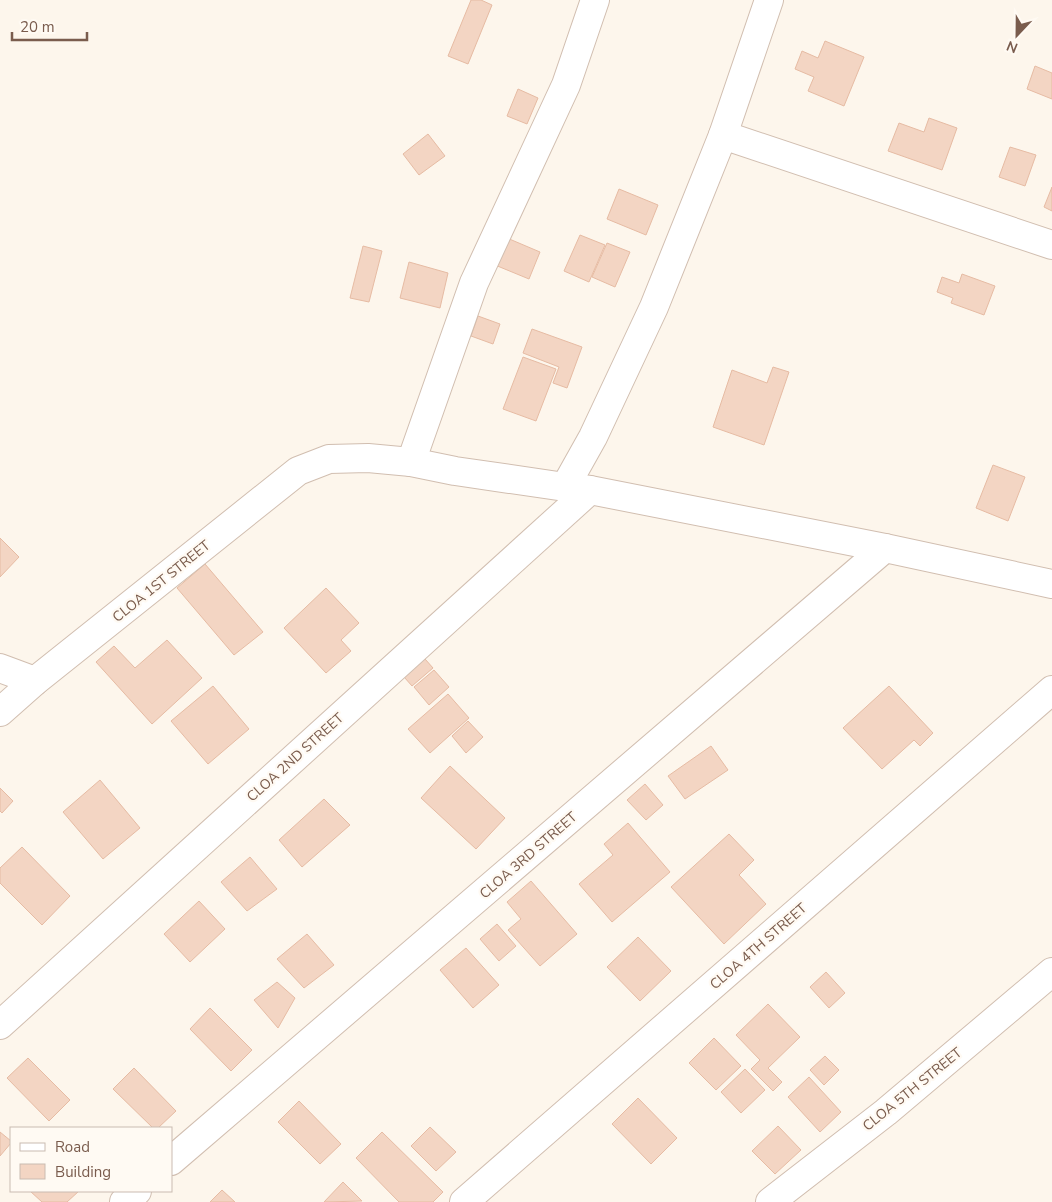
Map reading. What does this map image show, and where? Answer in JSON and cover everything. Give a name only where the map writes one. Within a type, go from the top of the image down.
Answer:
[{"type":"street","points":[[411,462],[474,283],[566,85],[595,0]]},
{"type":"street","name":"CLOA 2ND STREET","points":[[0,1025],[577,489],[593,437],[654,307],[723,135],[769,0]]},
{"type":"street","points":[[723,135],[1052,245]]},
{"type":"street","name":"CLOA 1ST STREET","points":[[0,712],[35,681],[298,471],[329,459],[368,458],[411,462],[455,471],[577,489],[885,548],[1052,584]]},
{"type":"street","name":"CLOA 3RD STREET","points":[[172,1160],[885,548]]},
{"type":"street","points":[[0,668],[35,681]]},
{"type":"street","name":"CLOA 4TH STREET","points":[[464,1202],[1052,690]]},
{"type":"street","name":"CLOA 5TH STREET","points":[[770,1202],[886,1112],[1052,972]]},
{"type":"street","points":[[124,1202],[136,1192]]},
{"type":"building","points":[[471,0],[481,0],[492,5],[468,64],[448,56]]},
{"type":"building","points":[[825,41],[864,57],[844,106],[808,91],[814,77],[795,69],[802,51],[818,58]]},
{"type":"building","points":[[1035,66],[1052,73],[1052,99],[1027,89]]},
{"type":"building","points":[[518,89],[538,98],[527,124],[507,116]]},
{"type":"building","points":[[929,118],[957,128],[942,170],[888,151],[899,123],[924,132]]},
{"type":"building","points":[[428,134],[445,156],[419,175],[403,154]]},
{"type":"building","points":[[1010,147],[1036,155],[1025,186],[999,177]]},
{"type":"building","points":[[1052,187],[1052,211],[1044,207]]},
{"type":"building","points":[[619,189],[658,205],[646,235],[607,219]]},
{"type":"building","points":[[580,235],[605,245],[589,282],[564,271]]},
{"type":"building","points":[[507,238],[540,252],[529,279],[495,265]]},
{"type":"building","points":[[607,243],[630,252],[615,287],[592,277]]},
{"type":"building","points":[[363,246],[382,251],[369,302],[350,298]]},
{"type":"building","points":[[409,262],[448,273],[440,308],[400,298]]},
{"type":"building","points":[[962,274],[995,286],[984,315],[951,303],[953,298],[937,292],[942,277],[959,283]]},
{"type":"building","points":[[478,316],[500,324],[493,344],[471,336]]},
{"type":"building","points":[[532,329],[582,347],[567,388],[553,383],[559,367],[523,353]]},
{"type":"building","points":[[523,357],[556,369],[536,421],[503,409]]},
{"type":"building","points":[[773,367],[789,372],[764,445],[713,427],[732,370],[767,383]]},
{"type":"building","points":[[993,465],[1025,477],[1008,521],[976,508]]},
{"type":"building","points":[[0,538],[19,557],[0,577]]},
{"type":"building","points":[[205,564],[263,632],[234,655],[177,588]]},
{"type":"building","points":[[326,588],[359,623],[341,640],[351,651],[326,673],[284,628]]},
{"type":"building","points":[[167,640],[202,678],[152,724],[96,662],[114,646],[135,668]]},
{"type":"building","points":[[418,651],[433,668],[412,686],[397,669]]},
{"type":"building","points":[[434,670],[449,687],[429,705],[414,687]]},
{"type":"building","points":[[213,686],[249,729],[208,764],[171,721]]},
{"type":"building","points":[[889,686],[933,733],[920,746],[914,740],[882,769],[843,728]]},
{"type":"building","points":[[448,694],[469,718],[430,753],[408,729]]},
{"type":"building","points":[[468,721],[483,737],[466,753],[452,736]]},
{"type":"building","points":[[711,746],[728,770],[685,799],[668,776]]},
{"type":"building","points":[[450,766],[505,818],[476,849],[421,798]]},
{"type":"building","points":[[100,780],[140,828],[103,859],[63,812]]},
{"type":"building","points":[[645,784],[663,805],[646,820],[627,800]]},
{"type":"building","points":[[0,788],[13,801],[2,813],[0,811]]},
{"type":"building","points":[[324,799],[350,825],[302,867],[279,840]]},
{"type":"building","points":[[628,823],[670,872],[612,922],[579,884],[613,855],[604,844]]},
{"type":"building","points":[[729,834],[754,860],[739,875],[766,904],[724,944],[671,887]]},
{"type":"building","points":[[22,847],[70,896],[42,925],[0,883],[0,868]]},
{"type":"building","points":[[250,857],[277,889],[247,911],[221,882]]},
{"type":"building","points":[[531,881],[577,934],[540,966],[508,930],[521,919],[507,902]]},
{"type":"building","points":[[199,901],[225,929],[190,962],[164,934]]},
{"type":"building","points":[[497,924],[516,946],[499,961],[480,939]]},
{"type":"building","points":[[307,934],[334,965],[304,988],[277,959]]},
{"type":"building","points":[[638,937],[671,971],[640,1001],[607,967]]},
{"type":"building","points":[[466,948],[499,985],[473,1008],[440,970]]},
{"type":"building","points":[[826,972],[845,993],[829,1008],[810,987]]},
{"type":"building","points":[[277,982],[295,998],[278,1028],[254,1000]]},
{"type":"building","points":[[768,1004],[800,1037],[768,1068],[782,1082],[773,1091],[751,1069],[760,1060],[736,1035]]},
{"type":"building","points":[[210,1008],[252,1050],[231,1071],[190,1029]]},
{"type":"building","points":[[714,1038],[741,1066],[716,1090],[689,1063]]},
{"type":"building","points":[[825,1056],[839,1070],[824,1085],[810,1070]]},
{"type":"building","points":[[28,1058],[70,1100],[49,1121],[7,1078]]},
{"type":"building","points":[[134,1068],[176,1111],[159,1127],[152,1127],[113,1089]]},
{"type":"building","points":[[745,1069],[765,1090],[741,1113],[721,1092]]},
{"type":"building","points":[[809,1077],[841,1112],[820,1132],[788,1097]]},
{"type":"building","points":[[638,1098],[677,1138],[651,1164],[612,1124]]},
{"type":"building","points":[[299,1101],[341,1144],[320,1164],[278,1122]]},
{"type":"building","points":[[778,1126],[801,1150],[775,1174],[752,1151]]},
{"type":"building","points":[[430,1127],[456,1152],[436,1171],[411,1146]]},
{"type":"building","points":[[0,1132],[10,1140],[10,1144],[0,1156]]},
{"type":"building","points":[[382,1132],[443,1192],[433,1202],[399,1202],[356,1158]]},
{"type":"building","points":[[343,1182],[362,1201],[324,1202]]},
{"type":"building","points":[[222,1190],[235,1202],[210,1202]]},
{"type":"building","points":[[31,1192],[78,1192],[67,1202],[42,1202]]}]
